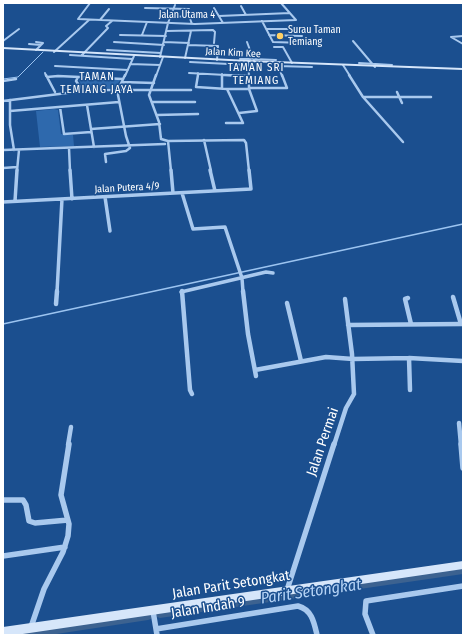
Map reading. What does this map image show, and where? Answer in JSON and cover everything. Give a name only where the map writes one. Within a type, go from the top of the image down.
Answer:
[{"type":"street","name":"Jalan Utama 4","points":[[90,3],[78,19],[192,24],[296,20],[290,13]]},
{"type":"street","points":[[281,3],[290,13]]},
{"type":"street","points":[[166,142],[161,139],[160,124],[150,95],[160,64],[168,23],[175,5]]},
{"type":"street","points":[[241,6],[246,15]]},
{"type":"street","points":[[145,8],[189,10]]},
{"type":"street","points":[[214,8],[223,23]]},
{"type":"street","points":[[100,20],[109,9]]},
{"type":"street","points":[[219,16],[290,13]]},
{"type":"street","points":[[170,17],[189,16],[192,24]]},
{"type":"street","points":[[54,52],[89,20]]},
{"type":"street","points":[[82,55],[103,34],[108,28],[106,26],[112,21]]},
{"type":"street","points":[[262,21],[273,42],[304,43]]},
{"type":"street","points":[[142,35],[147,22]]},
{"type":"street","points":[[3,41],[19,29]]},
{"type":"street","points":[[266,29],[296,29]]},
{"type":"street","points":[[167,31],[213,30],[215,32],[214,43]]},
{"type":"street","points":[[185,58],[191,31]]},
{"type":"street","points":[[120,35],[166,36]]},
{"type":"street","points":[[269,35],[302,36]]},
{"type":"street","points":[[463,36],[451,37],[463,44]]},
{"type":"street","points":[[353,41],[374,65]]},
{"type":"street","points":[[36,42],[43,43],[41,45]]},
{"type":"street","points":[[114,42],[218,46],[215,61],[190,62]]},
{"type":"street","points":[[240,59],[254,60],[247,42]]},
{"type":"street","points":[[29,44],[41,45]]},
{"type":"street","points":[[36,50],[41,45]]},
{"type":"street","points":[[274,46],[283,47],[292,63]]},
{"type":"street","name":"Jalan Kim Kee","points":[[3,48],[82,55],[111,53],[133,57],[161,56],[248,63],[254,60],[277,63],[463,69]]},
{"type":"street","points":[[107,50],[111,53],[161,56]]},
{"type":"street","points":[[70,55],[133,57],[118,90],[119,102],[130,149],[106,154],[106,162]]},
{"type":"street","points":[[248,63],[249,88],[287,88],[277,63],[312,67]]},
{"type":"street","points":[[359,63],[392,65]]},
{"type":"street","points":[[130,64],[160,64]]},
{"type":"street","points":[[343,65],[363,97],[402,142]]},
{"type":"street","points":[[55,66],[128,70]]},
{"type":"street","points":[[45,73],[56,92]]},
{"type":"street","points":[[189,73],[249,76]]},
{"type":"street","points":[[198,73],[196,87],[249,89],[257,111],[239,113]]},
{"type":"street","points":[[222,74],[222,88]]},
{"type":"street","points":[[47,77],[78,77],[154,83]]},
{"type":"street","points":[[78,77],[76,81],[83,91]]},
{"type":"street","points":[[3,81],[16,79]]},
{"type":"street","points":[[226,124],[243,123],[227,89]]},
{"type":"street","points":[[3,101],[83,91],[191,90]]},
{"type":"street","points":[[397,92],[402,103]]},
{"type":"street","points":[[363,97],[431,97]]},
{"type":"street","points":[[10,100],[10,125],[14,150]]},
{"type":"street","points":[[10,111],[119,102]]},
{"type":"street","points":[[153,102],[195,102]]},
{"type":"street","points":[[87,105],[94,147]]},
{"type":"street","points":[[60,107],[64,134],[124,126],[160,124]]},
{"type":"street","points":[[157,115],[198,114]]},
{"type":"street","points":[[3,126],[10,125]]},
{"type":"street","points":[[3,150],[129,146],[204,140],[215,191]]},
{"type":"street","name":"Jalan Putera 4/9","points":[[3,202],[251,189],[246,143],[244,140],[204,140]]},
{"type":"street","points":[[166,142],[172,194]]},
{"type":"street","points":[[69,148],[72,199]]},
{"type":"street","points":[[16,201],[19,150]]},
{"type":"street","points":[[3,168],[17,167]]},
{"type":"street","points":[[182,193],[193,230],[225,227],[242,278],[248,334],[256,376]]},
{"type":"street","points":[[105,197],[110,231]]},
{"type":"street","points":[[56,304],[62,199]]},
{"type":"street","points":[[192,394],[190,390],[180,294],[185,289],[266,272],[273,273]]},
{"type":"street","points":[[348,325],[462,324],[453,297]]},
{"type":"street","points":[[408,298],[405,299],[411,324]]},
{"type":"street","name":"Jalan Permai","points":[[286,590],[344,415],[354,394],[353,359],[345,299]]},
{"type":"street","points":[[287,303],[301,361]]},
{"type":"street","points":[[255,370],[326,357],[353,359],[409,358],[463,361]]},
{"type":"street","points":[[409,358],[410,390]]},
{"type":"street","points":[[459,424],[463,468]]},
{"type":"street","points":[[30,629],[44,589],[65,547],[69,534],[68,520],[62,503],[62,495],[71,427]]},
{"type":"street","points":[[3,500],[23,500],[28,506],[27,518],[29,521],[35,523],[68,520]]},
{"type":"street","points":[[3,556],[65,547]]},
{"type":"street","name":"Jalan Parit Setongkat","points":[[3,632],[463,565]]},
{"type":"street","points":[[373,635],[364,612],[366,601],[463,586]]},
{"type":"street","name":"Jalan Indah 9","points":[[156,632],[298,606],[304,607],[310,612],[317,635]]},
{"type":"street","points":[[153,611],[156,632]]},
{"type":"shaded area","points":[[82,78],[120,80],[115,88],[83,89],[79,80]]},
{"type":"shaded area","points":[[58,110],[61,134],[73,135],[74,146],[40,147],[36,111]]},
{"type":"waterway","points":[[3,79],[18,77],[43,52]]},
{"type":"waterway","points":[[3,324],[463,224]]},
{"type":"waterway","name":"Parit Setongkat","points":[[160,614],[463,570]]},
{"type":"waterway","name":"Parit Setongkat","points":[[23,635],[148,616]]},
{"type":"place","name":"Surau Taman Temiang","points":[[280,36]]},
{"type":"district","name":"TAMAN SRI TEMIANG","points":[[256,74]]},
{"type":"district","name":"TAMAN TEMIANG JAYA","points":[[97,83]]}]
